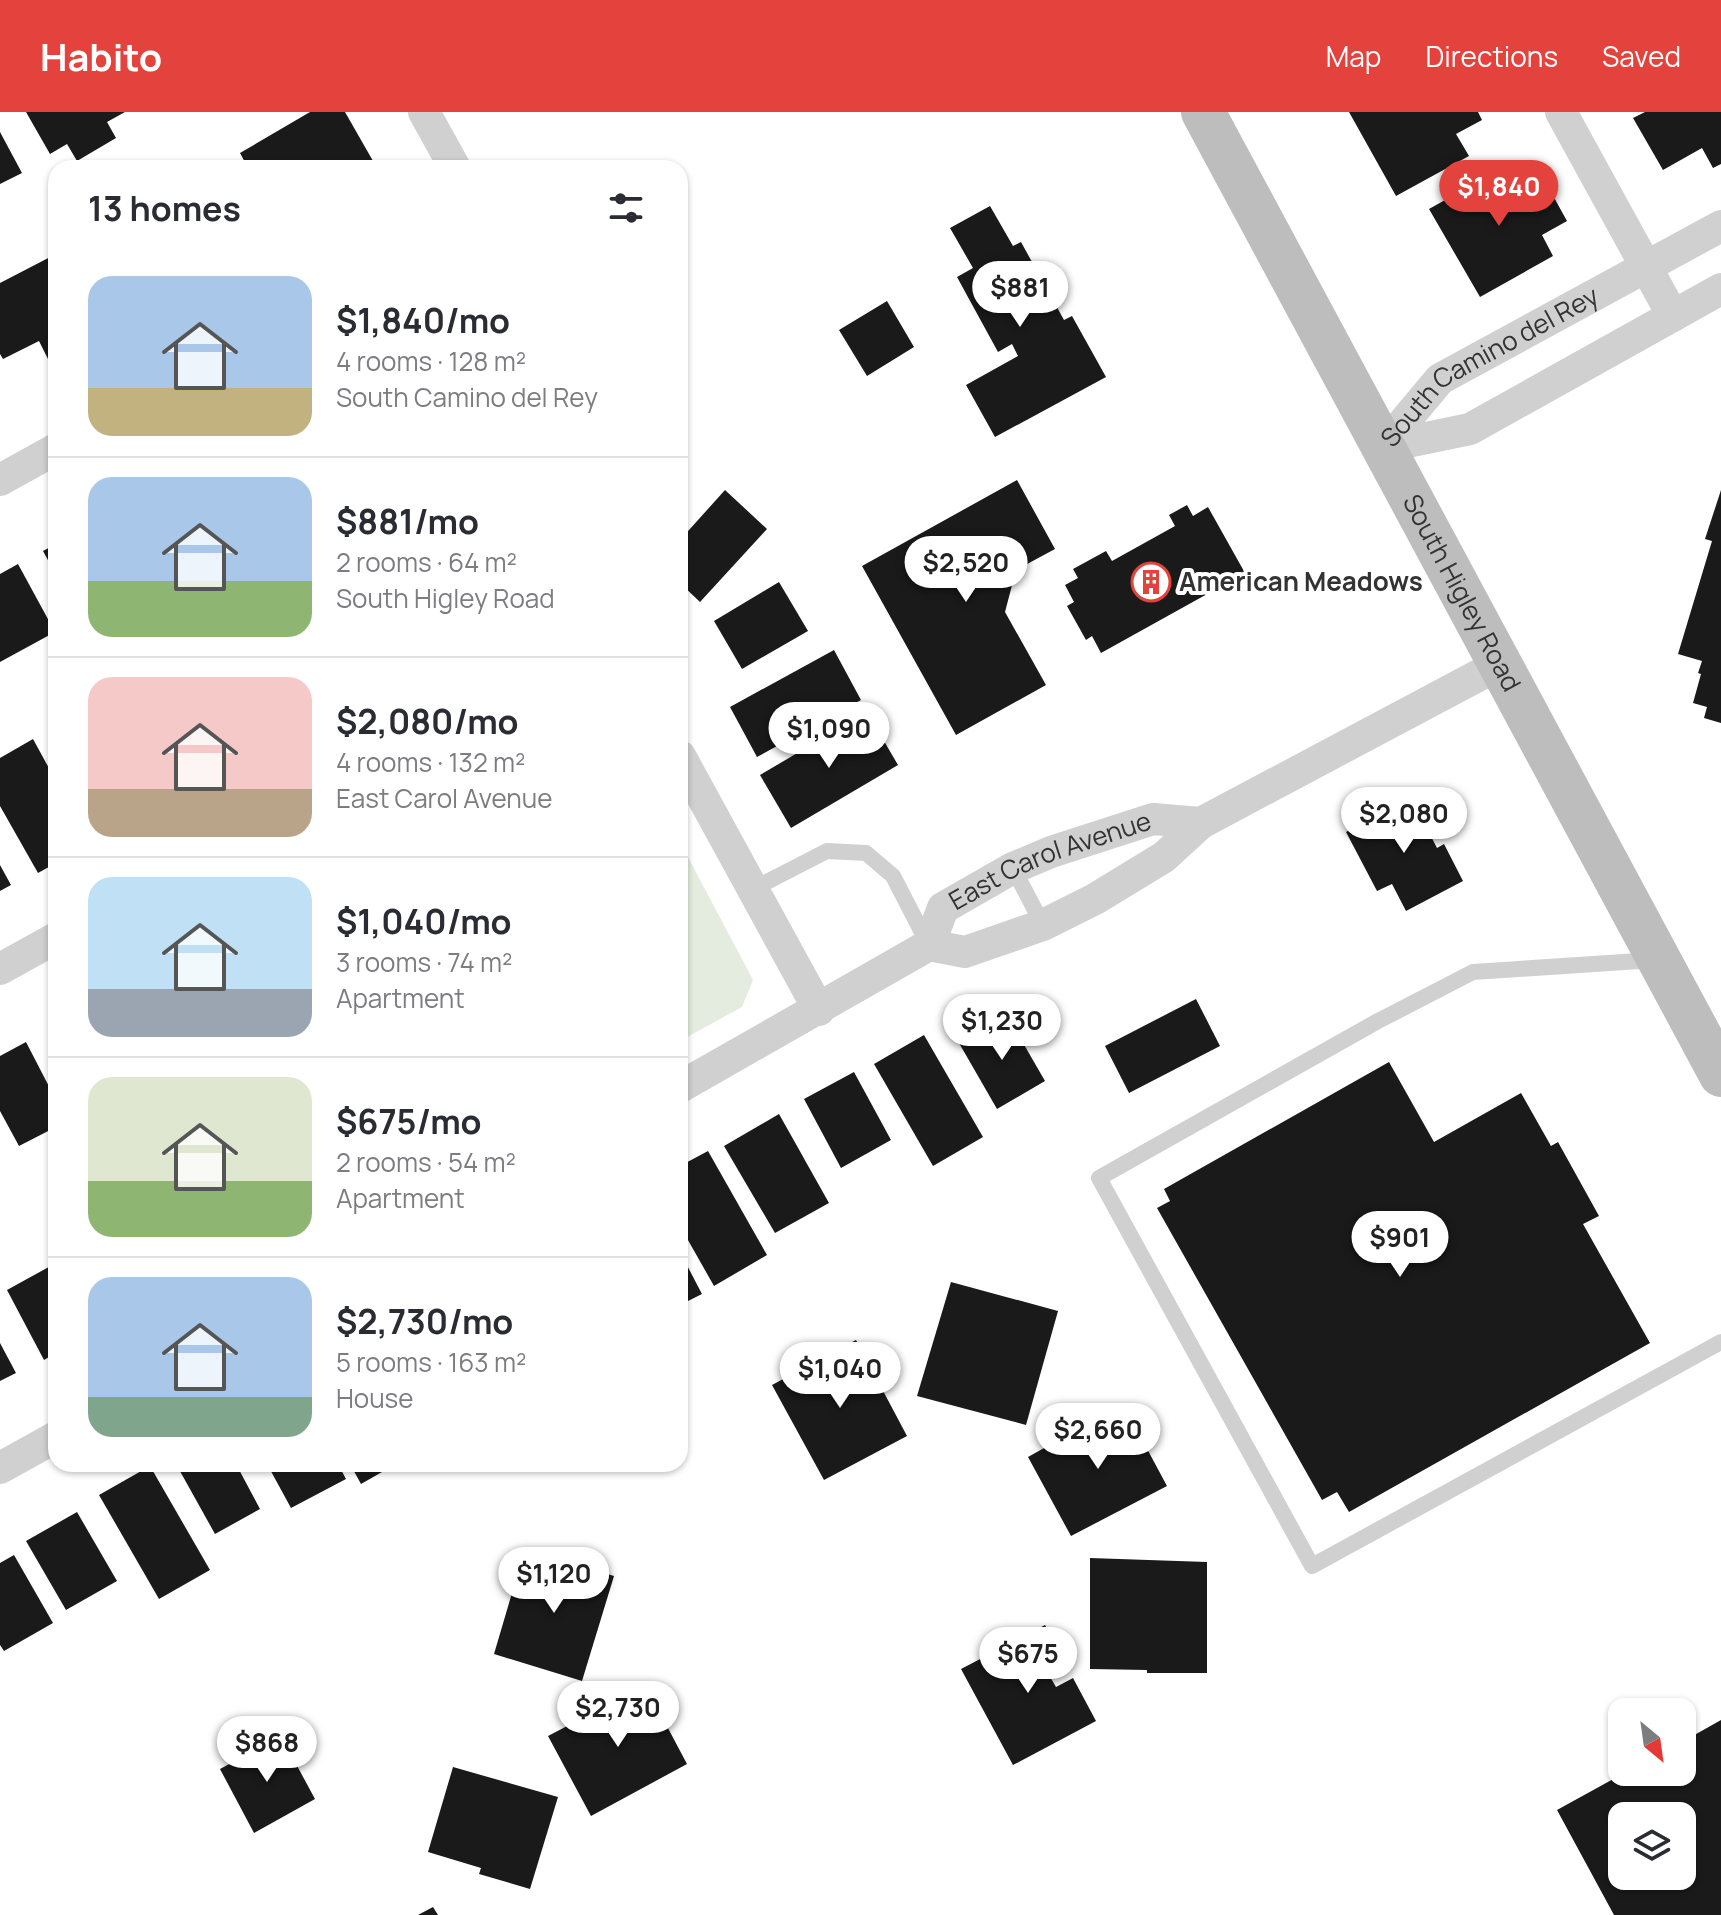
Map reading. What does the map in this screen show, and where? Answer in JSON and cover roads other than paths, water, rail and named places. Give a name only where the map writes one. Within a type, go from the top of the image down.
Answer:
[{"type":"main road","name":"South Higley Road","points":[[1203,112],[1721,1075]]},
{"type":"street","points":[[424,112],[451,160]]},
{"type":"street","points":[[1561,112],[1673,316]]},
{"type":"street","name":"South Camino del Rey","points":[[1383,447],[1440,379],[1721,226]]},
{"type":"street","name":"South Camino del Rey","points":[[1383,447],[1470,429],[1721,289]]},
{"type":"street","points":[[0,480],[48,453]]},
{"type":"street","name":"East Carol Avenue","points":[[929,945],[965,952],[1043,925],[1095,899],[1164,857],[1201,823],[1500,664]]},
{"type":"street","points":[[688,771],[819,1010]]},
{"type":"street","name":"East Carol Avenue","points":[[688,1083],[929,945],[943,908],[1013,868],[1051,852],[1153,819],[1201,823]]},
{"type":"street","points":[[0,969],[48,942]]},
{"type":"street","points":[[0,1468],[48,1441]]},
{"type":"lane","points":[[753,889],[827,851],[866,853],[893,876],[929,945]]},
{"type":"lane","points":[[1013,868],[1043,925]]},
{"type":"lane","points":[[1659,959],[1473,972],[1378,1021],[1099,1178],[1312,1566],[1721,1342]]},
{"type":"place","name":"American Meadows","points":[[1151,582]]}]
